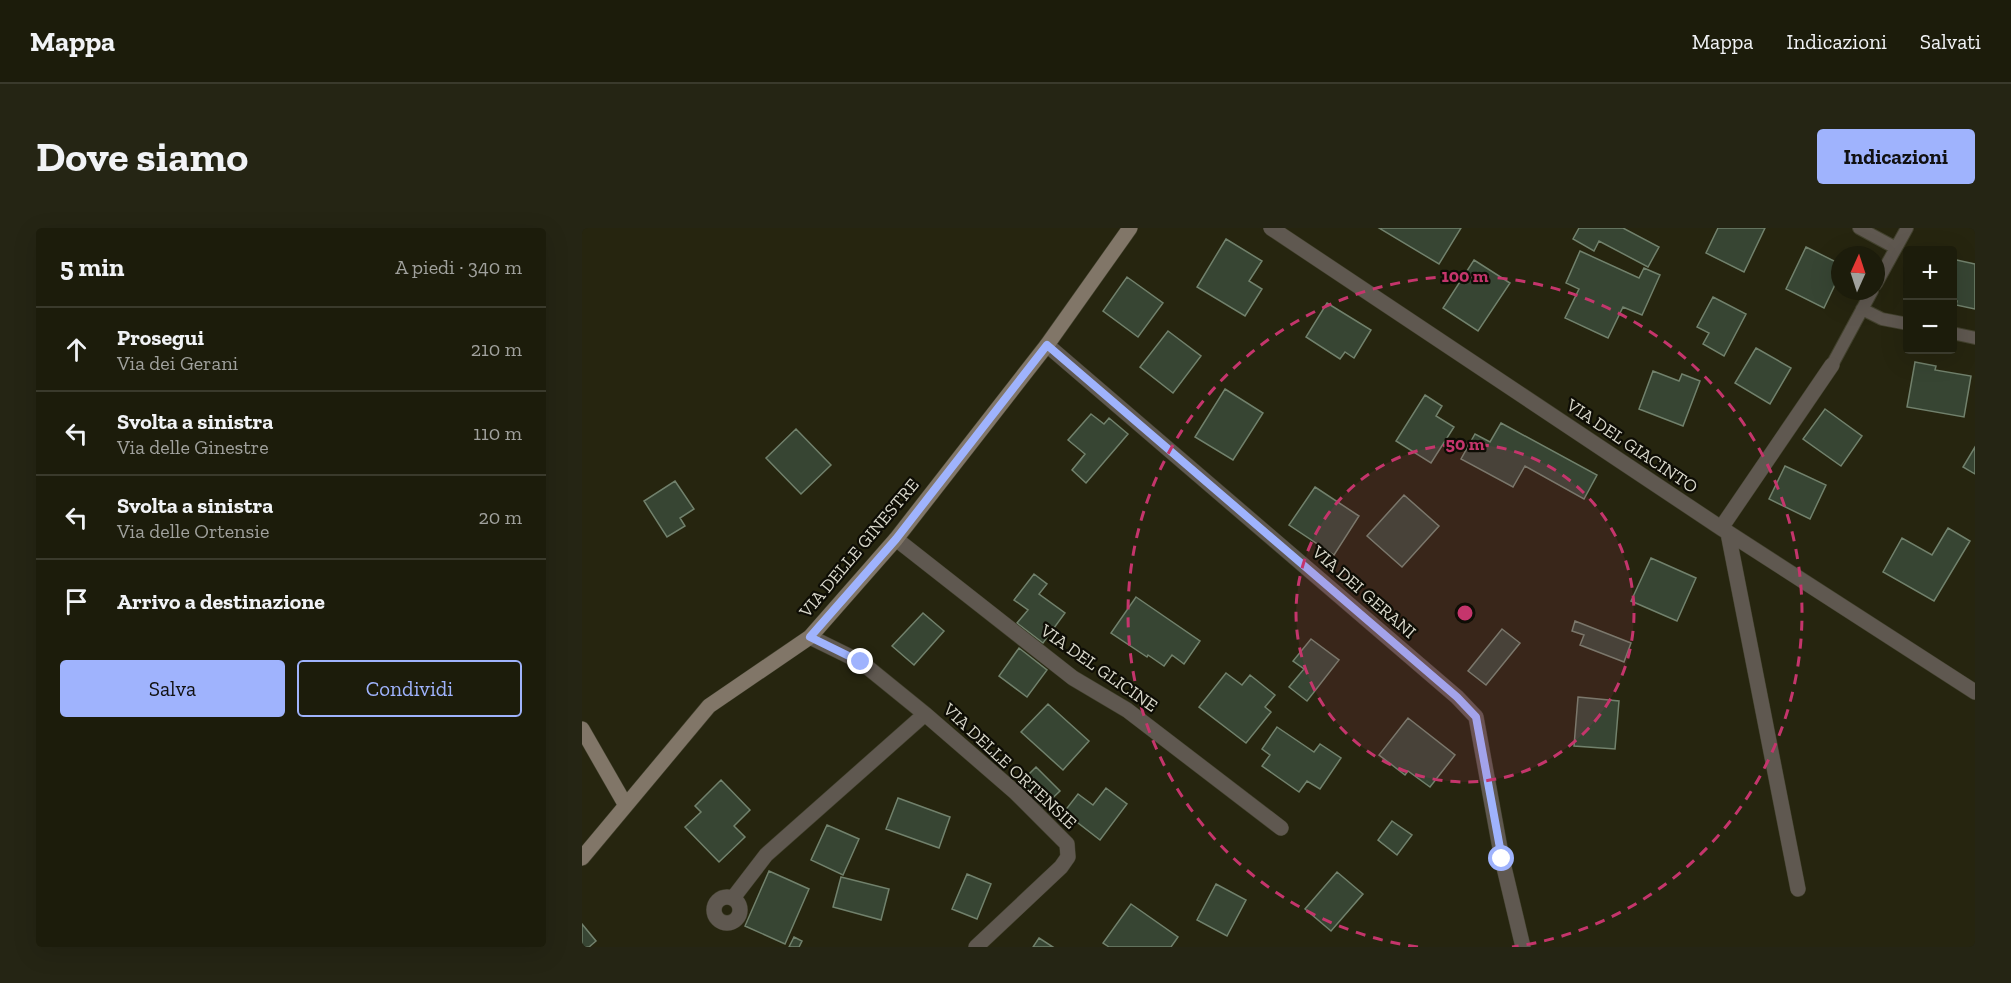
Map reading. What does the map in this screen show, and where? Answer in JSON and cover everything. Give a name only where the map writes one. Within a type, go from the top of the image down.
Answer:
[{"type":"street","name":"VIA DELLE GINESTRE","points":[[582,858],[709,706],[810,637],[896,539],[1047,345],[1130,228]]},
{"type":"street","name":"VIA DEL GIACINTO","points":[[1271,228],[1724,530],[1975,692]]},
{"type":"street","name":"VIA DEI GERANI","points":[[1047,345],[1438,681],[1476,717],[1502,859],[1524,947]]},
{"type":"street","points":[[1798,890],[1724,530],[1832,365]]},
{"type":"street","name":"VIA DEL GLICINE","points":[[896,539],[1073,678],[1127,710],[1281,828]]},
{"type":"street","name":"VIA DELLE ORTENSIE","points":[[810,637],[861,662],[1015,792],[1067,844],[1068,857],[1061,867],[976,947]]},
{"type":"street","points":[[733,898],[766,855],[925,714]]},
{"type":"street","points":[[582,729],[625,804]]},
{"type":"lane","points":[[1859,228],[1896,248]]},
{"type":"lane","points":[[1885,268],[1907,228]]},
{"type":"lane","points":[[1832,365],[1867,300]]},
{"type":"lane","points":[[1862,309],[1882,319],[1903,323]]},
{"type":"lane","points":[[1957,334],[1975,338]]},
{"type":"building","points":[[1379,228],[1461,228],[1439,264]]},
{"type":"building","points":[[1579,228],[1623,228],[1659,247],[1648,267],[1599,241],[1594,251],[1573,239]]},
{"type":"building","points":[[1718,228],[1765,228],[1744,272],[1706,253]]},
{"type":"building","points":[[1226,239],[1262,261],[1249,281],[1262,289],[1245,316],[1197,287]]},
{"type":"building","points":[[1806,247],[1831,260],[1831,293],[1824,308],[1786,289]]},
{"type":"building","points":[[1580,251],[1639,278],[1644,268],[1660,275],[1642,315],[1623,307],[1608,338],[1565,318],[1579,289],[1566,283]]},
{"type":"building","points":[[1474,260],[1510,283],[1478,331],[1443,308]]},
{"type":"building","points":[[1957,260],[1975,264],[1975,309],[1957,305]]},
{"type":"building","points":[[1127,277],[1163,303],[1138,337],[1103,311]]},
{"type":"building","points":[[1713,297],[1746,314],[1724,356],[1703,344],[1709,333],[1697,327]]},
{"type":"building","points":[[1327,303],[1371,330],[1354,358],[1345,352],[1340,359],[1306,337]]},
{"type":"building","points":[[1168,331],[1201,356],[1173,393],[1140,367]]},
{"type":"building","points":[[1756,348],[1791,368],[1770,404],[1735,383]]},
{"type":"building","points":[[1915,362],[1936,366],[1935,370],[1971,376],[1964,417],[1907,407]]},
{"type":"building","points":[[1653,371],[1679,381],[1682,374],[1700,381],[1683,426],[1639,409]]},
{"type":"building","points":[[1225,389],[1263,413],[1233,460],[1195,437]]},
{"type":"building","points":[[1425,395],[1442,406],[1436,416],[1454,427],[1431,463],[1396,441]]},
{"type":"building","points":[[1825,409],[1862,436],[1841,466],[1803,439]]},
{"type":"building","points":[[1091,414],[1104,424],[1109,418],[1128,434],[1086,483],[1072,470],[1085,454],[1068,440]]},
{"type":"building","points":[[1501,423],[1597,475],[1584,499],[1525,466],[1513,487],[1461,459],[1475,434],[1490,442]]},
{"type":"building","points":[[796,429],[831,465],[801,494],[766,458]]},
{"type":"building","points":[[1975,447],[1975,474],[1963,467]]},
{"type":"building","points":[[1785,466],[1826,485],[1810,519],[1769,499]]},
{"type":"building","points":[[675,481],[694,509],[680,518],[685,526],[667,537],[644,501]]},
{"type":"building","points":[[1315,487],[1359,516],[1334,555],[1289,525]]},
{"type":"building","points":[[1404,495],[1439,526],[1402,567],[1367,536]]},
{"type":"building","points":[[1948,528],[1970,541],[1934,601],[1883,572],[1902,538],[1932,555]]},
{"type":"building","points":[[1651,558],[1696,578],[1677,621],[1631,601]]},
{"type":"building","points":[[1034,574],[1047,584],[1039,594],[1065,613],[1043,643],[1017,623],[1028,610],[1014,600]]},
{"type":"building","points":[[1136,597],[1200,641],[1184,664],[1172,655],[1164,666],[1111,633]]},
{"type":"building","points":[[923,613],[944,631],[914,665],[892,646]]},
{"type":"building","points":[[1575,621],[1631,643],[1624,662],[1580,645],[1584,635],[1572,631]]},
{"type":"building","points":[[1502,629],[1520,643],[1486,685],[1468,671]]},
{"type":"building","points":[[1311,639],[1339,660],[1307,701],[1289,687],[1304,669],[1293,661]]},
{"type":"building","points":[[1019,648],[1047,670],[1027,697],[999,676]]},
{"type":"building","points":[[1226,673],[1242,685],[1250,675],[1275,695],[1265,707],[1271,712],[1246,743],[1199,707]]},
{"type":"building","points":[[1578,697],[1619,701],[1615,749],[1574,746]]},
{"type":"building","points":[[1048,704],[1089,741],[1063,770],[1021,732]]},
{"type":"building","points":[[1408,718],[1455,755],[1430,787],[1408,771],[1405,775],[1379,755]]},
{"type":"building","points":[[1277,727],[1314,752],[1320,744],[1341,758],[1320,789],[1307,781],[1299,792],[1262,766],[1270,755],[1262,749]]},
{"type":"building","points":[[1036,767],[1060,791],[1043,807],[1020,783]]},
{"type":"building","points":[[721,780],[750,810],[734,826],[745,837],[719,862],[685,827],[701,812],[695,806]]},
{"type":"building","points":[[1106,788],[1127,804],[1100,840],[1064,812],[1078,794],[1093,805]]},
{"type":"building","points":[[898,798],[950,817],[939,848],[886,829]]},
{"type":"building","points":[[1392,821],[1412,835],[1397,855],[1378,840]]},
{"type":"building","points":[[827,825],[859,839],[843,875],[811,860]]},
{"type":"building","points":[[769,871],[809,889],[785,944],[745,926]]},
{"type":"building","points":[[1337,872],[1363,894],[1331,931],[1305,909]]},
{"type":"building","points":[[967,874],[991,884],[977,919],[952,909]]},
{"type":"building","points":[[841,877],[889,889],[881,920],[833,907]]},
{"type":"building","points":[[1216,884],[1246,900],[1227,936],[1197,920]]},
{"type":"building","points":[[1131,904],[1178,937],[1171,947],[1109,947],[1103,943]]},
{"type":"building","points":[[582,924],[596,941],[589,947],[582,947]]},
{"type":"building","points":[[794,937],[802,941],[799,947],[789,947]]},
{"type":"building","points":[[1039,938],[1053,947],[1033,947]]},
{"type":"route","points":[[861,662],[810,637],[896,539],[1047,345],[1457,697],[1476,717],[1502,859]]}]
